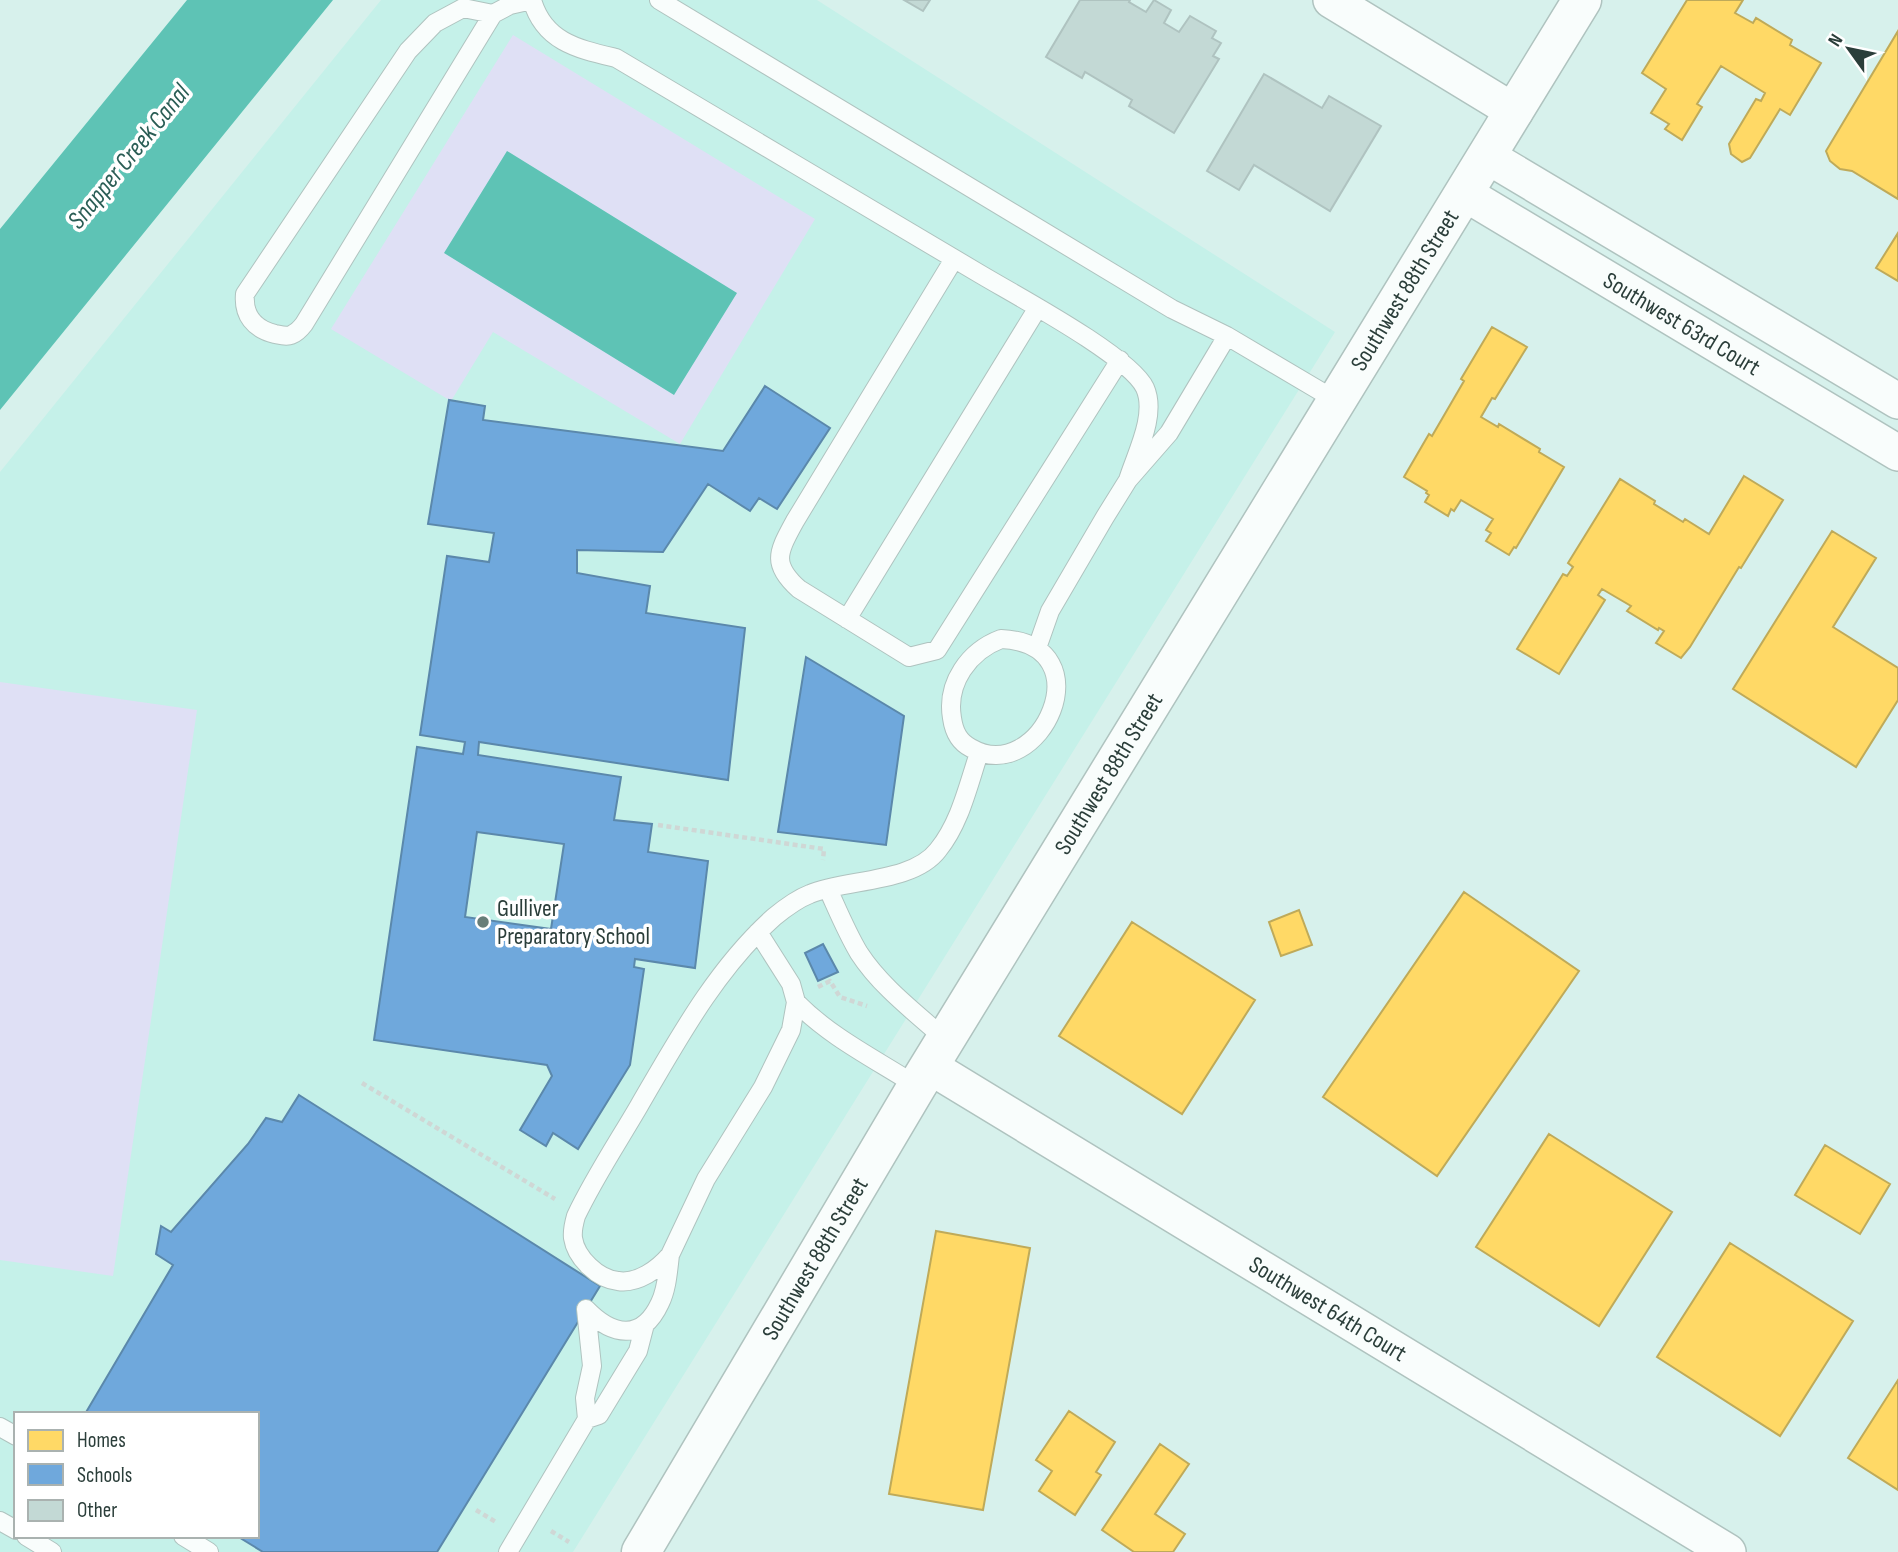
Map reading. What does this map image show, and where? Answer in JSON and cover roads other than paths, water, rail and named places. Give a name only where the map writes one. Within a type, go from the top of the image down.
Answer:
[{"type":"street","points":[[1331,0],[1515,112]]},
{"type":"street","name":"Southwest 88th Street","points":[[641,1552],[930,1064],[1583,0]]},
{"type":"street","name":"Southwest 63rd Court","points":[[1487,156],[1890,396]]},
{"type":"street","name":"Southwest 63rd Court","points":[[1464,193],[1898,453]]},
{"type":"street","points":[[1857,429],[1890,396]]},
{"type":"street","name":"Southwest 64th Court","points":[[930,1064],[1728,1552]]},
{"type":"lane","points":[[493,14],[463,8],[435,23],[408,51],[245,294],[243,307],[257,326],[270,333],[285,336],[292,335],[304,324],[493,14],[510,5],[532,0],[545,28],[560,40],[584,50],[616,58],[1120,360],[1144,388],[1149,407],[1128,480]]},
{"type":"lane","points":[[659,0],[1171,309],[1227,336],[1337,401]]},
{"type":"lane","points":[[954,259],[781,548],[780,561],[785,577],[799,589],[909,657],[937,650],[1120,360]]},
{"type":"lane","points":[[847,619],[1037,309]]},
{"type":"lane","points":[[1037,648],[1050,611],[1128,480],[1169,433],[1227,336]]},
{"type":"lane","points":[[1001,639],[1020,640],[1037,648],[1050,661],[1057,678],[1058,692],[1045,725],[1032,740],[999,757],[979,753],[961,743],[953,725],[950,707],[953,688],[961,670],[986,645],[1001,639]]},
{"type":"lane","points":[[937,650],[961,670]]},
{"type":"lane","points":[[576,1270],[572,1228],[582,1203],[703,999],[734,959],[758,932],[793,902],[828,889],[892,876],[923,863],[937,852],[953,828],[979,753]]},
{"type":"lane","points":[[828,889],[847,932],[930,1064]]},
{"type":"lane","points":[[576,1248],[587,1264],[601,1276],[620,1282],[646,1276],[670,1255],[706,1179],[778,1060],[791,1030],[796,1002],[791,984],[758,932]]},
{"type":"lane","points":[[796,1002],[836,1037],[930,1064]]},
{"type":"lane","points":[[508,1552],[587,1419],[585,1398],[592,1366],[586,1309],[595,1319],[612,1329],[624,1332],[639,1329],[660,1305],[665,1291],[670,1255]]},
{"type":"lane","points":[[587,1419],[599,1415],[638,1351],[645,1324]]},
{"type":"lane","points":[[30,1538],[52,1552]]},
{"type":"lane","points":[[186,1538],[209,1552]]},
{"type":"water","name":"Snapper Creek Canal","points":[[187,0],[333,0],[0,410],[0,229]]},
{"type":"water","points":[[507,151],[737,293],[674,395],[444,253]]},
{"type":"place","name":"Gulliver Preparatory School","points":[[483,922]]}]
